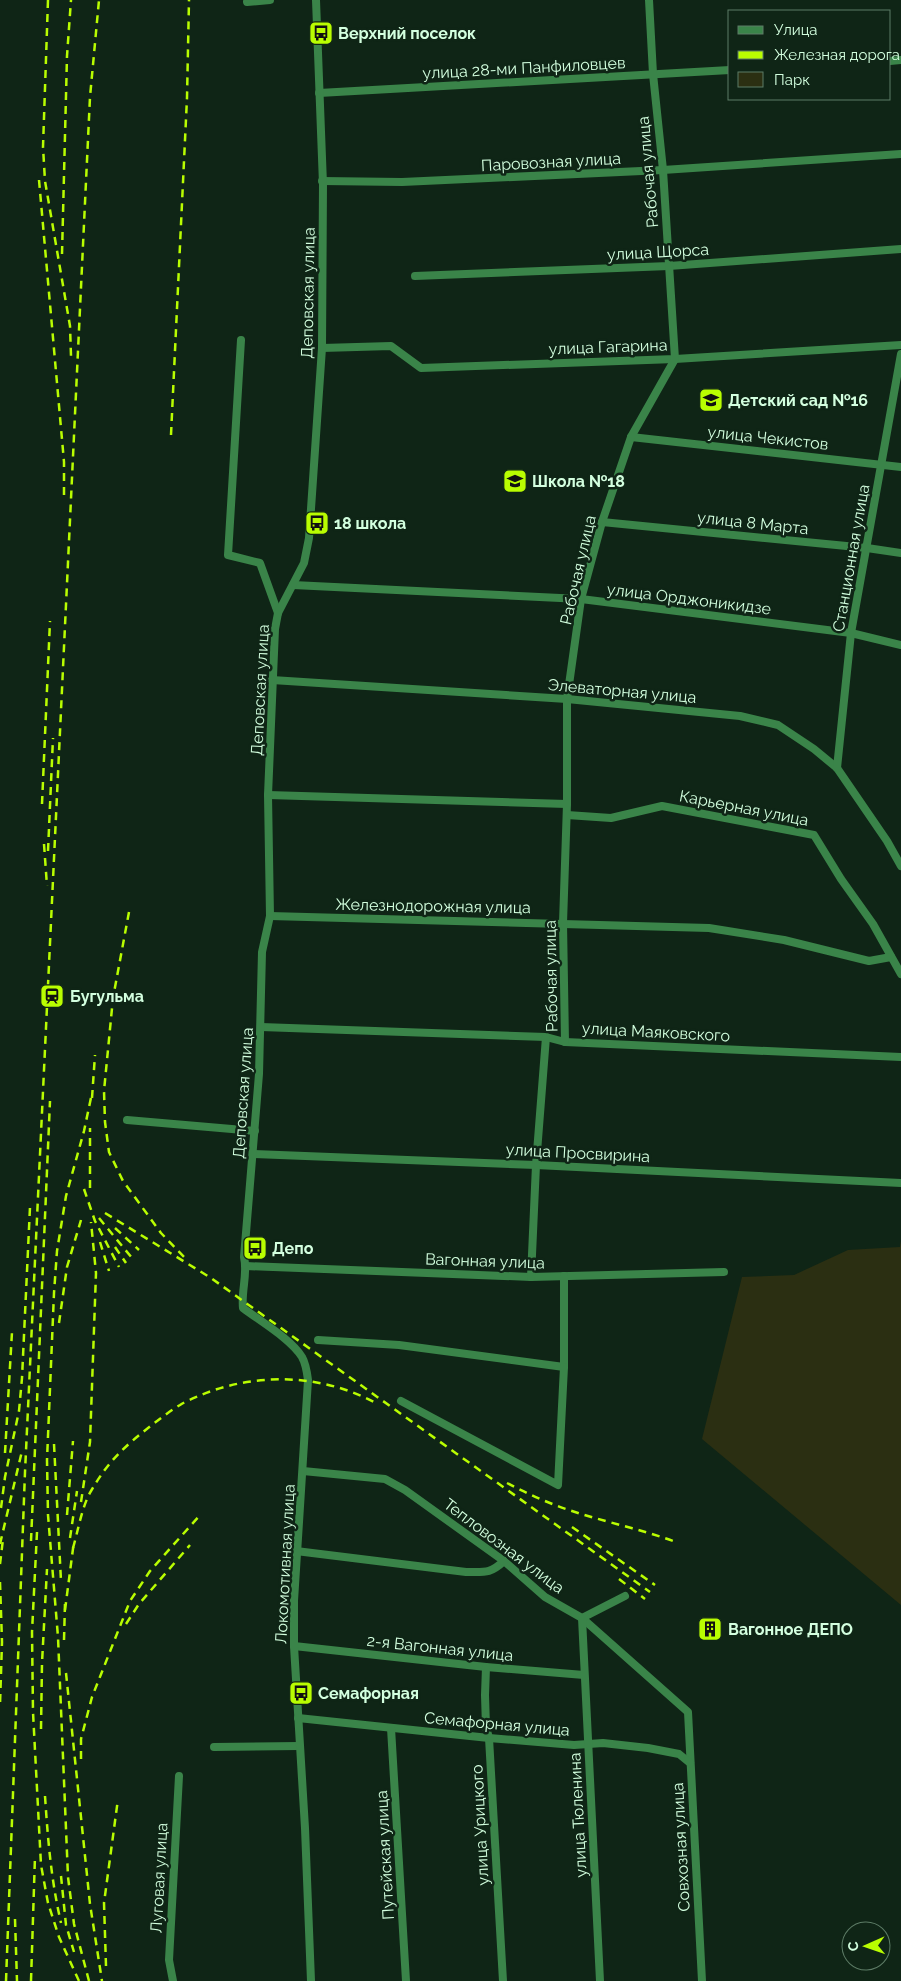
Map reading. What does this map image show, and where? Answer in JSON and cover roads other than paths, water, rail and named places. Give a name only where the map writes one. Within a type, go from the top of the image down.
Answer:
[{"type":"street","points":[[248,2],[270,0]]},
{"type":"street","name":"Деповская улица","points":[[246,1266],[244,1257],[255,1131],[261,1027],[262,952],[270,916],[268,795],[275,629],[278,613],[304,563],[310,538],[322,348],[322,181],[316,0]]},
{"type":"street","name":"Рабочая улица","points":[[565,1042],[563,923],[567,815],[567,699],[581,599],[602,522],[631,437],[675,359],[663,170],[653,74],[650,0]]},
{"type":"street","name":"улица 28-ми Панфиловцев","points":[[319,94],[728,70]]},
{"type":"street","name":"Паровозная улица","points":[[322,181],[402,182],[663,170],[901,154]]},
{"type":"street","name":"улица Щорса","points":[[415,276],[669,266],[901,249]]},
{"type":"street","points":[[241,340],[228,555],[260,563],[278,613]]},
{"type":"street","name":"улица Гагарина","points":[[322,348],[391,346],[421,368],[675,359],[901,345]]},
{"type":"street","name":"Станционная улица","points":[[837,768],[851,633],[901,354]]},
{"type":"street","name":"улица Чекистов","points":[[631,437],[901,467]]},
{"type":"street","name":"улица 8 Марта","points":[[602,522],[901,553]]},
{"type":"street","name":"улица Орджоникидзе","points":[[293,585],[581,599],[851,633],[901,645]]},
{"type":"street","name":"Элеваторная улица","points":[[272,680],[567,699],[740,716],[778,725],[814,749],[837,768],[887,841],[901,866]]},
{"type":"street","points":[[268,795],[567,804]]},
{"type":"street","name":"Карьерная улица","points":[[567,815],[611,818],[662,806],[814,835],[841,879],[873,924],[901,974]]},
{"type":"street","name":"Железнодорожная улица","points":[[270,916],[709,928],[784,940],[869,960],[891,957]]},
{"type":"street","name":"улица Маяковского","points":[[261,1027],[546,1037],[565,1042],[901,1057]]},
{"type":"street","name":"Рабочая улица","points":[[531,1277],[536,1165],[546,1037]]},
{"type":"street","points":[[127,1120],[255,1131]]},
{"type":"street","name":"улица Просвирина","points":[[253,1154],[536,1165],[901,1183]]},
{"type":"street","name":"Вагонная улица","points":[[246,1266],[531,1277],[724,1272]]},
{"type":"street","name":"Локомотивная улица","points":[[246,1266],[243,1308],[293,1346],[302,1357],[306,1367],[308,1392],[296,1551],[294,1646],[305,1828],[311,1981]]},
{"type":"street","points":[[401,1401],[558,1485],[564,1367],[564,1276]]},
{"type":"street","points":[[318,1340],[399,1345],[564,1367]]},
{"type":"street","name":"Тепловозная улица","points":[[303,1470],[385,1479],[405,1490],[504,1561],[545,1597],[582,1618],[688,1712]]},
{"type":"street","points":[[296,1551],[466,1572],[488,1572],[494,1570],[504,1561]]},
{"type":"street","points":[[582,1618],[625,1596]]},
{"type":"street","name":"улица Тюленина","points":[[582,1618],[600,1981]]},
{"type":"street","name":"2-я Вагонная улица","points":[[294,1646],[486,1667],[584,1675]]},
{"type":"street","name":"улица Урицкого","points":[[486,1667],[485,1711],[486,1728],[489,1738],[503,1981]]},
{"type":"street","name":"Совхозная улица","points":[[688,1712],[702,1981]]},
{"type":"street","name":"Семафорная улица","points":[[298,1718],[489,1738],[574,1745],[603,1743],[648,1748],[679,1754],[690,1763]]},
{"type":"street","name":"Путейская улица","points":[[391,1728],[406,1981]]},
{"type":"street","points":[[214,1747],[299,1746]]},
{"type":"street","name":"Луговая улица","points":[[173,1981],[169,1960],[179,1776]]},
{"type":"railway","points":[[48,0],[43,147],[45,181],[70,326],[71,356]]},
{"type":"railway","points":[[62,254],[67,56],[71,0]]},
{"type":"railway","points":[[6,1981],[25,1472],[90,97],[99,0]]},
{"type":"railway","points":[[171,435],[187,98],[189,0]]},
{"type":"railway","points":[[39,180],[64,462],[64,501]]},
{"type":"railway","points":[[42,804],[50,621]]},
{"type":"railway","points":[[48,851],[53,738]]},
{"type":"railway","points":[[44,844],[47,886]]},
{"type":"railway","points":[[129,912],[113,998],[104,1091],[105,1122],[109,1152],[123,1181],[161,1233],[184,1257]]},
{"type":"railway","points":[[92,1098],[95,1055]]},
{"type":"railway","points":[[89,1981],[74,1924],[68,1877],[58,1637],[48,1515],[47,1460],[57,1251],[66,1196],[84,1131],[92,1093]]},
{"type":"railway","points":[[31,1541],[50,1101]]},
{"type":"railway","points":[[90,1128],[90,1188]]},
{"type":"railway","points":[[84,1189],[95,1221],[119,1267]]},
{"type":"railway","points":[[1,1508],[5,1477],[19,1411],[30,1207]]},
{"type":"railway","points":[[105,1213],[211,1278],[650,1592]]},
{"type":"railway","points":[[99,1218],[132,1258]]},
{"type":"railway","points":[[59,1323],[67,1267],[81,1220]]},
{"type":"railway","points":[[81,1502],[90,1442],[96,1273],[91,1222]]},
{"type":"railway","points":[[115,1228],[139,1250]]},
{"type":"railway","points":[[100,1242],[109,1271]]},
{"type":"railway","points":[[115,1247],[126,1263]]},
{"type":"railway","points":[[5,1453],[12,1332]]},
{"type":"railway","points":[[73,1548],[85,1504],[104,1471],[118,1454],[134,1440],[176,1407],[187,1401],[244,1382],[289,1380],[334,1386],[376,1403]]},
{"type":"railway","points":[[67,1515],[73,1441]]},
{"type":"railway","points":[[54,1444],[61,1581]]},
{"type":"railway","points":[[0,1544],[22,1451]]},
{"type":"railway","points":[[507,1483],[564,1508],[673,1541]]},
{"type":"railway","points":[[70,1538],[77,1491]]},
{"type":"railway","points":[[81,1759],[81,1739],[92,1697],[130,1601],[150,1571],[201,1514]]},
{"type":"railway","points":[[572,1527],[655,1585]]},
{"type":"railway","points":[[37,1532],[32,1632],[33,1712],[41,1865],[48,1903],[59,1937],[79,1981]]},
{"type":"railway","points":[[0,1564],[3,1539]]},
{"type":"railway","points":[[65,1610],[74,1541]]},
{"type":"railway","points":[[126,1624],[139,1604],[190,1545]]},
{"type":"railway","points":[[41,1729],[47,1569]]},
{"type":"railway","points":[[619,1579],[645,1599]]},
{"type":"railway","points":[[0,1582],[2,1642],[0,1705]]},
{"type":"railway","points":[[64,1640],[65,1603]]},
{"type":"railway","points":[[66,1673],[90,1904],[102,1981]]},
{"type":"railway","points":[[45,1796],[50,1860],[61,1923]]},
{"type":"railway","points":[[106,1966],[104,1903],[118,1799]]},
{"type":"railway","points":[[31,1981],[35,1856]]},
{"type":"railway","points":[[61,1876],[66,1925],[74,1952]]},
{"type":"railway","points":[[15,1919],[17,1981]]},
{"type":"place","name":"Верхний поселок","points":[[321,33]]},
{"type":"place","name":"Детский сад №16","points":[[711,400]]},
{"type":"place","name":"Школа №18","points":[[515,481]]},
{"type":"place","name":"18 школа","points":[[317,523]]},
{"type":"place","name":"Бугульма","points":[[52,996]]},
{"type":"place","name":"Депо","points":[[255,1248]]},
{"type":"place","name":"Вагонное ДЕПО","points":[[710,1629]]},
{"type":"place","name":"Семафорная","points":[[301,1693]]}]
